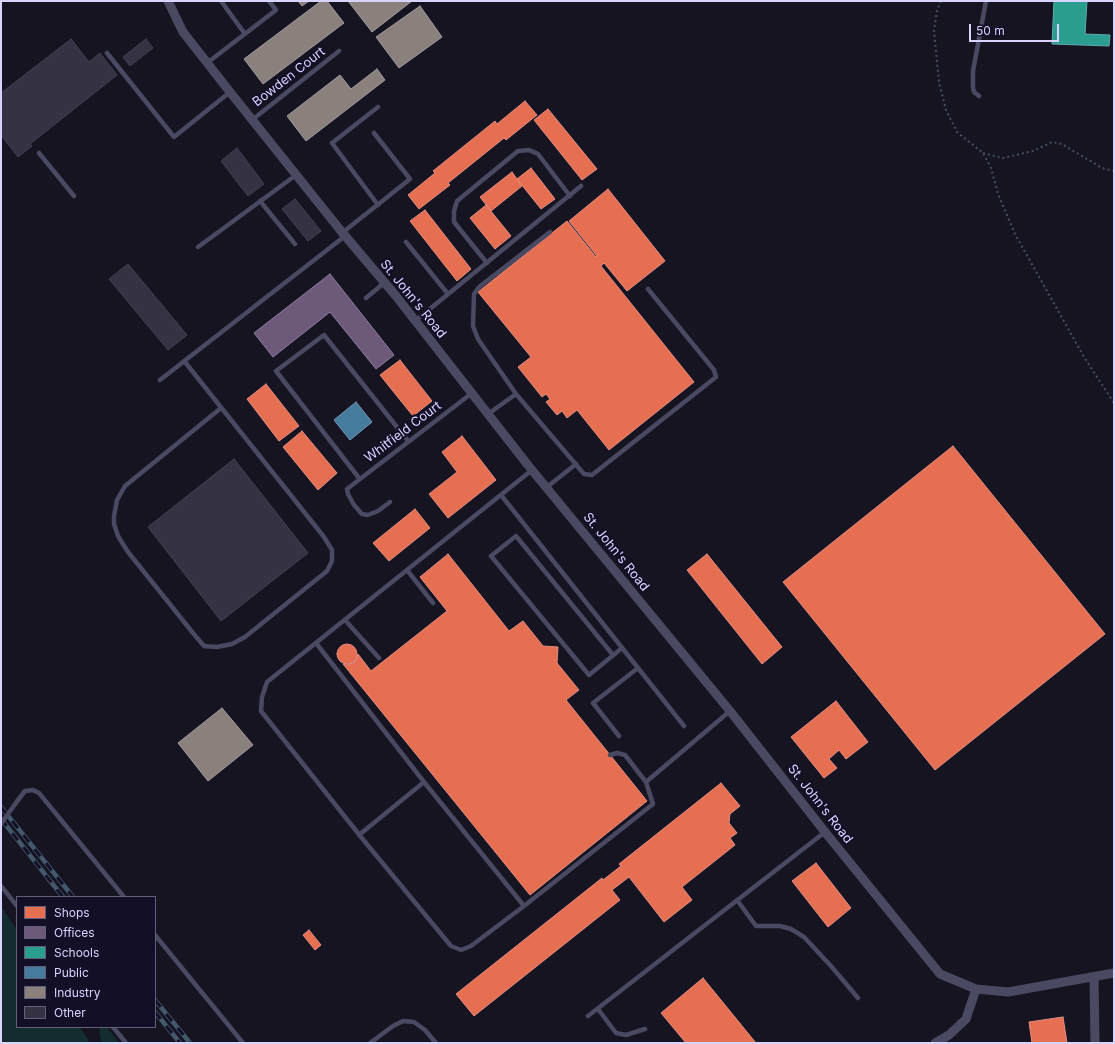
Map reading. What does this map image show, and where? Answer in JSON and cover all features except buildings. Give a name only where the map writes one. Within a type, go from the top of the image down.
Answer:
[{"type":"street","name":"St. John's Road","points":[[168,1],[184,32],[252,120],[415,321],[532,470],[730,711],[825,832],[940,974],[976,989],[1008,992],[1114,973]]},
{"type":"street","points":[[1094,977],[1095,1043]]},
{"type":"street","points":[[935,1043],[948,1035],[966,1019],[976,989]]},
{"type":"lane","points":[[221,1],[245,34]]},
{"type":"lane","points":[[207,63],[276,10],[269,1]]},
{"type":"lane","points":[[979,96],[974,92],[973,88],[973,71],[986,1]]},
{"type":"lane","name":"Bowden Court","points":[[252,120],[339,51]]},
{"type":"lane","points":[[107,53],[174,137],[230,92]]},
{"type":"lane","points":[[378,107],[332,143],[378,205]]},
{"type":"lane","points":[[160,380],[185,362],[344,235],[410,179],[374,133]]},
{"type":"lane","points":[[487,263],[454,222],[454,211],[457,201],[518,151],[529,150],[538,154],[570,196]]},
{"type":"lane","points":[[39,153],[74,196]]},
{"type":"lane","points":[[198,247],[296,174]]},
{"type":"lane","points":[[415,321],[581,186]]},
{"type":"lane","points":[[260,201],[295,244]]},
{"type":"lane","points":[[550,232],[479,287],[474,294],[473,326],[478,339],[516,394],[584,474],[592,475],[716,377],[714,370],[648,289]]},
{"type":"lane","points":[[406,242],[448,294]]},
{"type":"lane","points":[[366,298],[384,283]]},
{"type":"lane","points":[[359,478],[276,371],[324,335],[408,441]]},
{"type":"lane","points":[[185,362],[324,537],[332,550],[332,561],[327,571],[245,637],[232,644],[217,647],[204,646],[192,634],[128,552],[118,536],[114,524],[114,516],[117,500],[125,486],[221,408]]},
{"type":"lane","name":"Whitfield Court","points":[[390,502],[378,511],[368,515],[362,514],[354,505],[347,489],[359,478],[472,393]]},
{"type":"lane","points":[[488,414],[516,394]]},
{"type":"lane","points":[[547,487],[576,464]]},
{"type":"lane","points":[[532,470],[267,682],[262,697],[261,711],[451,946],[461,950],[471,946],[524,906],[653,804],[646,782],[624,755],[617,753],[610,755]]},
{"type":"lane","points":[[500,495],[684,726]]},
{"type":"lane","points":[[613,656],[608,650],[593,632],[584,620],[554,584],[516,536],[491,556],[589,675],[611,657],[616,652],[622,648]]},
{"type":"lane","points":[[407,570],[433,603]]},
{"type":"lane","points":[[345,620],[379,658]]},
{"type":"lane","points":[[316,643],[424,782],[524,906]]},
{"type":"lane","points":[[619,736],[593,704],[638,668]]},
{"type":"lane","points":[[646,782],[730,711]]},
{"type":"lane","points":[[359,834],[424,782]]},
{"type":"lane","points":[[1,824],[25,791],[32,790],[39,793],[123,896]]},
{"type":"lane","points":[[588,1016],[825,832]]},
{"type":"lane","points":[[2,888],[16,905]]},
{"type":"lane","points":[[737,900],[756,926],[780,926],[791,929],[804,936],[858,998]]},
{"type":"lane","points":[[156,936],[243,1043]]},
{"type":"lane","points":[[598,1009],[616,1033],[626,1035],[645,1029]]},
{"type":"lane","points":[[370,1043],[393,1026],[403,1021],[414,1022],[425,1030],[436,1043]]},
{"type":"lane","points":[[114,1028],[126,1043]]},
{"type":"path","points":[[942,1],[937,10],[934,31],[939,82],[946,110],[957,132],[984,153],[1003,158],[1033,151],[1052,142],[1062,144],[1102,168],[1114,171]]},
{"type":"path","points":[[984,153],[991,168],[998,194],[1015,234],[1084,357],[1114,402]]},
{"type":"green space","points":[[1,906],[16,928],[16,1028],[81,1028],[90,1043],[1,1043]]},
{"type":"green space","points":[[99,1028],[108,1028],[119,1043],[101,1043]]},
{"type":"railway","points":[[1,807],[72,896]]},
{"type":"railway","points":[[1,819],[62,896]]},
{"type":"railway","points":[[156,1001],[190,1043]]},
{"type":"railway","points":[[156,1013],[180,1043]]}]
